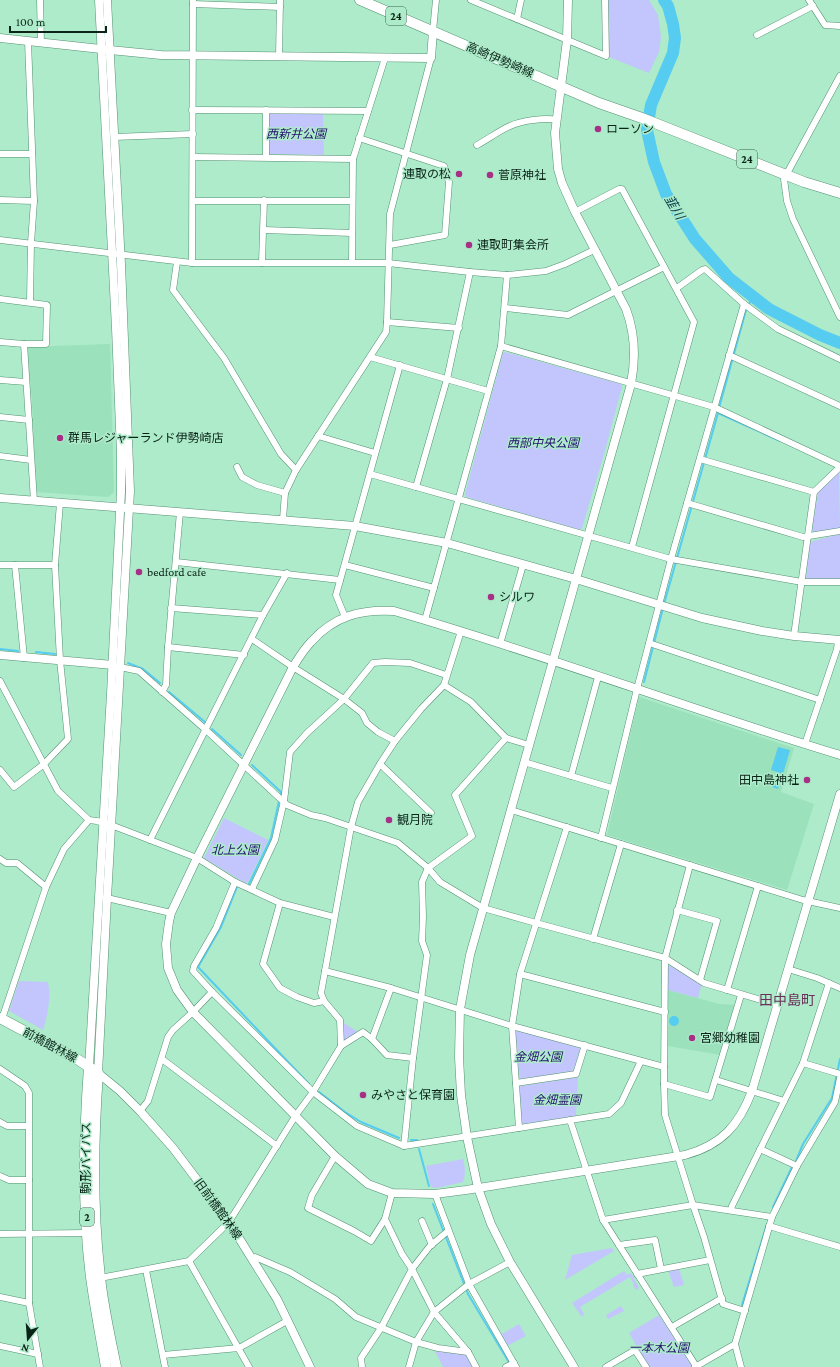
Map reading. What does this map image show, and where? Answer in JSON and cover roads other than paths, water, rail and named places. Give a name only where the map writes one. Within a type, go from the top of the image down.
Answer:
[{"type":"main road","name":"高崎伊勢崎線","points":[[360,0],[599,103],[655,123],[786,175]]},
{"type":"main road","name":"24","points":[[786,175],[840,193]]},
{"type":"main road","name":"前橋館林線","points":[[1,1019],[98,1073]]},
{"type":"main road","name":"駒形バイパス","points":[[89,1067],[85,1147],[87,1233],[91,1277],[106,1367]]},
{"type":"main road","name":"駒形バイパス","points":[[98,1073],[94,1171],[95,1214],[100,1278],[116,1367]]},
{"type":"street","points":[[40,0],[41,43]]},
{"type":"street","points":[[99,0],[106,50],[114,138],[120,431],[120,507],[116,666]]},
{"type":"street","points":[[89,1067],[107,824],[116,666],[130,508],[129,457],[116,254],[106,50],[107,0]]},
{"type":"street","points":[[283,519],[285,493],[296,470],[386,332],[390,214],[431,58],[432,31],[436,0]]},
{"type":"street","points":[[471,0],[606,56],[605,0]]},
{"type":"street","points":[[517,19],[521,0]]},
{"type":"street","points":[[568,0],[567,40],[556,120],[555,146],[558,169],[562,183],[575,212],[626,309],[632,325],[634,366],[631,384],[589,535],[552,660],[530,745],[470,955],[460,1009],[459,1057],[461,1095],[467,1137],[478,1188],[491,1224],[510,1262],[574,1367]]},
{"type":"street","points":[[192,263],[193,2],[280,3],[279,57]]},
{"type":"street","points":[[757,35],[811,3],[825,26],[840,26]]},
{"type":"street","points":[[0,38],[161,55],[431,58]]},
{"type":"street","points":[[28,41],[34,201],[31,243],[30,302]]},
{"type":"street","points":[[352,262],[353,159],[385,58]]},
{"type":"street","points":[[840,76],[786,175],[784,182],[787,201],[793,219],[840,317]]},
{"type":"street","points":[[192,110],[368,111]]},
{"type":"street","points":[[266,110],[266,157]]},
{"type":"street","points":[[477,145],[510,126],[540,119],[549,118],[556,120]]},
{"type":"street","points":[[114,138],[193,134]]},
{"type":"street","points":[[359,138],[444,166],[449,182],[445,235],[390,245]]},
{"type":"street","points":[[0,154],[32,154]]},
{"type":"street","points":[[193,157],[353,159]]},
{"type":"street","points":[[575,212],[619,189],[622,189],[694,322],[632,547]]},
{"type":"street","points":[[0,200],[34,201]]},
{"type":"street","points":[[193,200],[352,201]]},
{"type":"street","points":[[262,263],[264,200]]},
{"type":"street","points":[[264,230],[352,233]]},
{"type":"street","points":[[0,240],[177,262],[388,263],[507,275],[546,271],[565,264],[594,250]]},
{"type":"street","points":[[177,262],[173,290],[224,358],[281,454],[296,470]]},
{"type":"street","points":[[505,308],[568,315],[664,267]]},
{"type":"street","points":[[676,288],[705,269],[744,304],[778,329],[840,359]]},
{"type":"street","points":[[416,487],[447,379],[470,272]]},
{"type":"street","points":[[425,620],[501,346],[507,275]]},
{"type":"street","points":[[0,299],[47,304],[46,344],[0,342]]},
{"type":"street","points":[[601,838],[612,788],[670,559],[744,304]]},
{"type":"street","points":[[387,322],[459,328]]},
{"type":"street","points":[[24,344],[34,501]]},
{"type":"street","points":[[501,346],[714,407],[840,466],[814,492],[794,636]]},
{"type":"street","points":[[729,355],[840,406]]},
{"type":"street","points":[[370,356],[488,391]]},
{"type":"street","points":[[345,617],[336,595],[400,364]]},
{"type":"street","points":[[0,380],[26,382]]},
{"type":"street","points":[[0,417],[28,420]]},
{"type":"street","points":[[318,436],[375,453]]},
{"type":"street","points":[[0,456],[31,460]]},
{"type":"street","points":[[700,459],[814,492]]},
{"type":"street","points":[[237,467],[242,477],[257,485],[285,493]]},
{"type":"street","points":[[370,474],[670,559],[802,582],[840,582]]},
{"type":"street","points":[[0,498],[283,519],[355,526],[447,543],[576,579],[702,618],[762,631],[794,636],[839,640],[805,744]]},
{"type":"street","points":[[0,770],[14,786],[44,764],[68,739],[60,660],[55,565],[60,503]]},
{"type":"street","points":[[687,503],[796,535],[808,537],[840,531]]},
{"type":"street","points":[[162,692],[166,685],[171,608],[180,512]]},
{"type":"street","points":[[176,562],[340,580]]},
{"type":"street","points":[[0,564],[55,565]]},
{"type":"street","points":[[345,564],[434,588]]},
{"type":"street","points":[[15,565],[24,658]]},
{"type":"street","points":[[500,644],[523,565]]},
{"type":"street","points":[[150,840],[263,616],[287,573]]},
{"type":"street","points":[[171,608],[263,616]]},
{"type":"street","points":[[840,755],[598,677],[552,660],[394,611],[375,610],[345,617],[323,630],[310,642],[293,667],[171,913],[166,944],[168,968],[177,990],[193,1012],[335,1156],[368,1184],[392,1193],[435,1194],[678,1157],[696,1152],[716,1142],[733,1127],[745,1108],[778,1005],[840,794]]},
{"type":"street","points":[[341,1046],[340,1020],[324,1001],[321,993],[351,827],[358,802],[395,741],[421,709],[444,685],[461,631]]},
{"type":"street","points":[[252,639],[344,699],[362,714],[367,723],[378,732],[395,741]]},
{"type":"street","points":[[649,643],[820,700]]},
{"type":"street","points":[[168,647],[244,655]]},
{"type":"street","points":[[0,655],[116,666],[139,671],[206,730],[287,805],[310,815],[325,818],[398,843],[428,868],[440,882],[483,908],[665,958],[704,983],[778,1005]]},
{"type":"street","points":[[252,889],[275,840],[284,801],[290,752],[307,733],[344,699],[373,663],[410,663],[446,675]]},
{"type":"street","points":[[571,776],[598,677]]},
{"type":"street","points":[[0,681],[58,791],[89,820],[107,824],[197,858],[236,882],[280,904],[334,917]]},
{"type":"street","points":[[444,685],[471,702],[506,738],[530,745]]},
{"type":"street","points":[[404,1146],[427,955],[422,941],[422,882],[428,868],[472,836],[455,795],[506,738]]},
{"type":"street","points":[[524,762],[612,788]]},
{"type":"street","points":[[380,764],[431,813]]},
{"type":"street","points":[[511,810],[808,901],[840,908]]},
{"type":"street","points":[[1,1019],[46,887],[64,849],[89,820]]},
{"type":"street","points":[[98,1073],[107,898],[107,824]]},
{"type":"street","points":[[519,1128],[512,1026],[520,974],[567,827]]},
{"type":"street","points":[[593,939],[621,844]]},
{"type":"street","points":[[0,859],[6,863],[17,863],[46,887]]},
{"type":"street","points":[[690,865],[665,958],[664,1084],[666,1115],[723,1304],[745,1311]]},
{"type":"street","points":[[236,882],[216,928],[193,971],[212,992],[313,1092],[357,1126],[404,1146],[609,1114],[621,1102],[641,1060]]},
{"type":"street","points":[[727,990],[758,886]]},
{"type":"street","points":[[107,898],[171,913]]},
{"type":"street","points":[[280,904],[263,964],[280,988],[297,997],[314,1003],[324,1001]]},
{"type":"street","points":[[677,910],[717,922],[700,980]]},
{"type":"street","points":[[788,970],[829,982],[840,988]]},
{"type":"street","points":[[325,972],[421,996],[512,1026],[664,1067]]},
{"type":"street","points":[[520,974],[665,1012]]},
{"type":"street","points":[[731,1210],[804,1063],[829,982]]},
{"type":"street","points":[[372,1040],[391,988]]},
{"type":"street","points":[[140,1111],[148,1101],[168,1037],[173,1030],[212,992]]},
{"type":"street","points":[[664,1084],[710,1097],[741,995]]},
{"type":"street","points":[[100,1278],[189,1261],[228,1222],[296,1115],[313,1092],[341,1046],[362,1032],[386,1055],[414,1058]]},
{"type":"street","points":[[516,1083],[576,1074],[585,1045]]},
{"type":"street","points":[[162,1059],[277,1146]]},
{"type":"street","points":[[804,1063],[840,1074]]},
{"type":"street","points":[[0,1069],[25,1086],[29,1093],[29,1303],[40,1367]]},
{"type":"street","name":"旧前橋館林線","points":[[98,1073],[120,1091],[173,1148],[228,1222],[277,1299],[310,1367]]},
{"type":"street","points":[[741,1367],[735,1344],[772,1217],[796,1166],[835,1102],[840,1078]]},
{"type":"street","points":[[716,1080],[784,1101]]},
{"type":"street","points":[[570,1120],[603,1220],[696,1367],[735,1344]]},
{"type":"street","points":[[0,1122],[7,1126],[28,1126]]},
{"type":"street","points":[[760,1149],[796,1166]]},
{"type":"street","points":[[335,1156],[312,1195],[308,1208],[371,1241],[385,1219],[392,1193]]},
{"type":"street","points":[[0,1176],[9,1180],[29,1180]]},
{"type":"street","points":[[435,1194],[469,1284],[515,1365],[506,1367]]},
{"type":"street","points":[[603,1220],[693,1205],[772,1217]]},
{"type":"street","points":[[385,1219],[402,1254],[412,1269],[434,1312],[468,1352],[476,1367]]},
{"type":"street","points":[[422,1221],[432,1245]]},
{"type":"street","points":[[770,1226],[840,1246]]},
{"type":"street","points":[[362,1367],[361,1358],[381,1328],[412,1269],[432,1245],[448,1231]]},
{"type":"street","points":[[0,1234],[87,1233]]},
{"type":"street","points":[[619,1245],[655,1240],[661,1269]]},
{"type":"street","points":[[252,1258],[255,1257],[290,1272],[335,1300],[356,1317],[381,1328],[416,1342],[438,1348],[468,1352]]},
{"type":"street","points":[[637,1274],[710,1260]]},
{"type":"street","points":[[189,1261],[250,1367]]},
{"type":"street","points":[[408,1367],[416,1342],[434,1312],[469,1284],[510,1262]]},
{"type":"street","points":[[146,1270],[165,1367]]},
{"type":"street","points":[[0,1297],[29,1303]]},
{"type":"street","points":[[672,1327],[722,1298]]},
{"type":"street","points":[[162,1355],[239,1348],[287,1321]]},
{"type":"street","points":[[0,1346],[38,1354]]},
{"type":"street","points":[[606,1367],[635,1350],[646,1367]]},
{"type":"waterway","name":"韮川","points":[[664,0],[668,6],[675,38],[673,53],[651,105],[647,130],[654,162],[666,194],[695,239],[729,278],[769,309],[820,335],[840,343]]},
{"type":"waterway","points":[[719,408],[746,310],[753,296]]},
{"type":"waterway","points":[[718,412],[780,441]]},
{"type":"waterway","points":[[664,604],[718,413]]},
{"type":"waterway","points":[[644,682],[663,608]]},
{"type":"waterway","points":[[0,649],[18,651]]},
{"type":"waterway","points":[[36,652],[55,654]]},
{"type":"waterway","points":[[128,663],[143,669],[160,683]]},
{"type":"waterway","points":[[169,692],[205,722]]},
{"type":"waterway","points":[[212,729],[241,755]]},
{"type":"waterway","points":[[249,884],[271,838],[281,792],[252,765]]},
{"type":"waterway","points":[[237,887],[221,927],[198,967],[309,1084]]},
{"type":"waterway","points":[[796,1161],[803,1144],[832,1098],[840,1059]]},
{"type":"waterway","points":[[319,1092],[361,1122],[399,1138]]},
{"type":"waterway","points":[[411,1140],[417,1140]]},
{"type":"waterway","points":[[419,1149],[429,1186]]},
{"type":"waterway","points":[[773,1207],[792,1167]]},
{"type":"waterway","points":[[433,1204],[468,1294],[510,1364]]},
{"type":"waterway","points":[[742,1305],[767,1224]]},
{"type":"place","name":"ローソン","points":[[598,129]]},
{"type":"place","name":"連取の松","points":[[459,174]]},
{"type":"place","name":"菅原神社","points":[[490,175]]},
{"type":"place","name":"連取町集会所","points":[[469,245]]},
{"type":"place","name":"群馬レジャーランド伊勢崎店","points":[[60,438]]},
{"type":"place","name":"bedford cafe","points":[[139,572]]},
{"type":"place","name":"シルワ","points":[[491,597]]},
{"type":"place","name":"田中島神社","points":[[807,780]]},
{"type":"place","name":"観月院","points":[[389,820]]},
{"type":"place","name":"宮郷幼稚園","points":[[692,1038]]},
{"type":"place","name":"みやさと保育園","points":[[363,1095]]},
{"type":"district","name":"田中島町","points":[[787,1000]]},
{"type":"park label","name":"西新井公園","points":[[296,134]]},
{"type":"park label","name":"西部中央公園","points":[[543,443]]},
{"type":"park label","name":"北上公園","points":[[235,850]]},
{"type":"park label","name":"金畑公園","points":[[538,1057]]},
{"type":"park label","name":"金畑霊園","points":[[557,1100]]},
{"type":"park label","name":"一本木公園","points":[[659,1348]]}]
